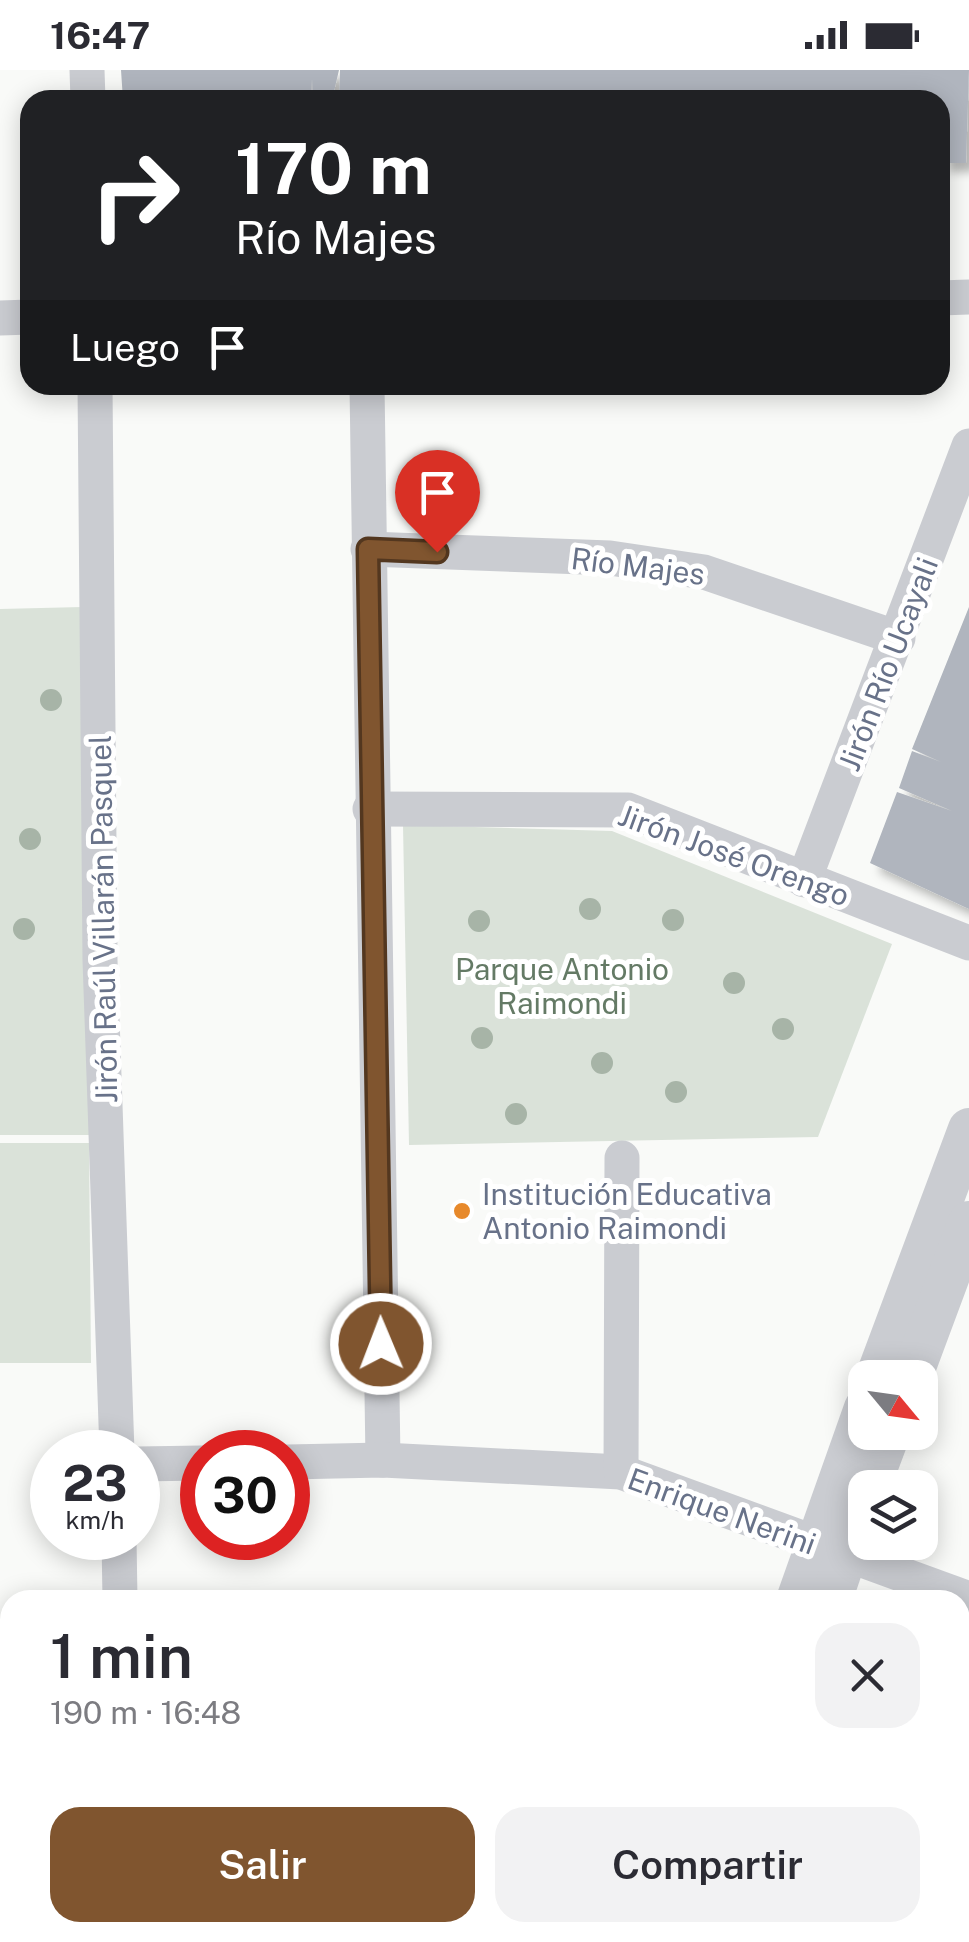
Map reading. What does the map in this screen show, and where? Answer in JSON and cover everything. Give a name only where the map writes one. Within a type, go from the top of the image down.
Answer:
[{"type":"street","name":"Jirón Raúl Villarán Pasquel","points":[[96,395],[100,960],[116,1430]]},
{"type":"street","points":[[367,395],[370,809],[383,1460]]},
{"type":"street","name":"Jirón Río Ucayali","points":[[804,880],[969,446]]},
{"type":"street","name":"Río Majes","points":[[368,549],[610,558],[704,572],[898,638]]},
{"type":"street","name":"Jirón José Orengo","points":[[370,809],[628,810],[969,944]]},
{"type":"street","points":[[883,1360],[969,1129]]},
{"type":"street","points":[[621,1472],[622,1158]]},
{"type":"street","points":[[918,1360],[969,1222]]},
{"type":"street","points":[[831,1590],[829,1550],[854,1450]]},
{"type":"street","name":"Enrique Nerini","points":[[310,1462],[383,1460],[621,1472],[941,1590]]},
{"type":"street","points":[[803,1590],[848,1523]]},
{"type":"street","points":[[119,1560],[120,1590]]},
{"type":"green space","points":[[82,607],[90,1135],[0,1135],[0,609]]},
{"type":"green space","name":"Parque Antonio Raimondi","points":[[403,825],[612,831],[892,944],[818,1137],[409,1145]]},
{"type":"green space","points":[[0,1143],[89,1143],[91,1363],[0,1363]]},
{"type":"building","points":[[121,70],[339,70],[334,90],[313,90],[312,79],[311,90],[122,90]]},
{"type":"building","points":[[340,70],[969,70],[966,163],[950,163],[950,90],[339,90]]},
{"type":"building","points":[[969,607],[969,909],[870,863],[897,792],[952,811],[899,788],[912,751],[941,762],[912,749]]},
{"type":"place","name":"Institución Educativa Antonio Raimondi","points":[[462,1211]]},
{"type":"route","points":[[381,1344],[368,549],[437,552]]}]
